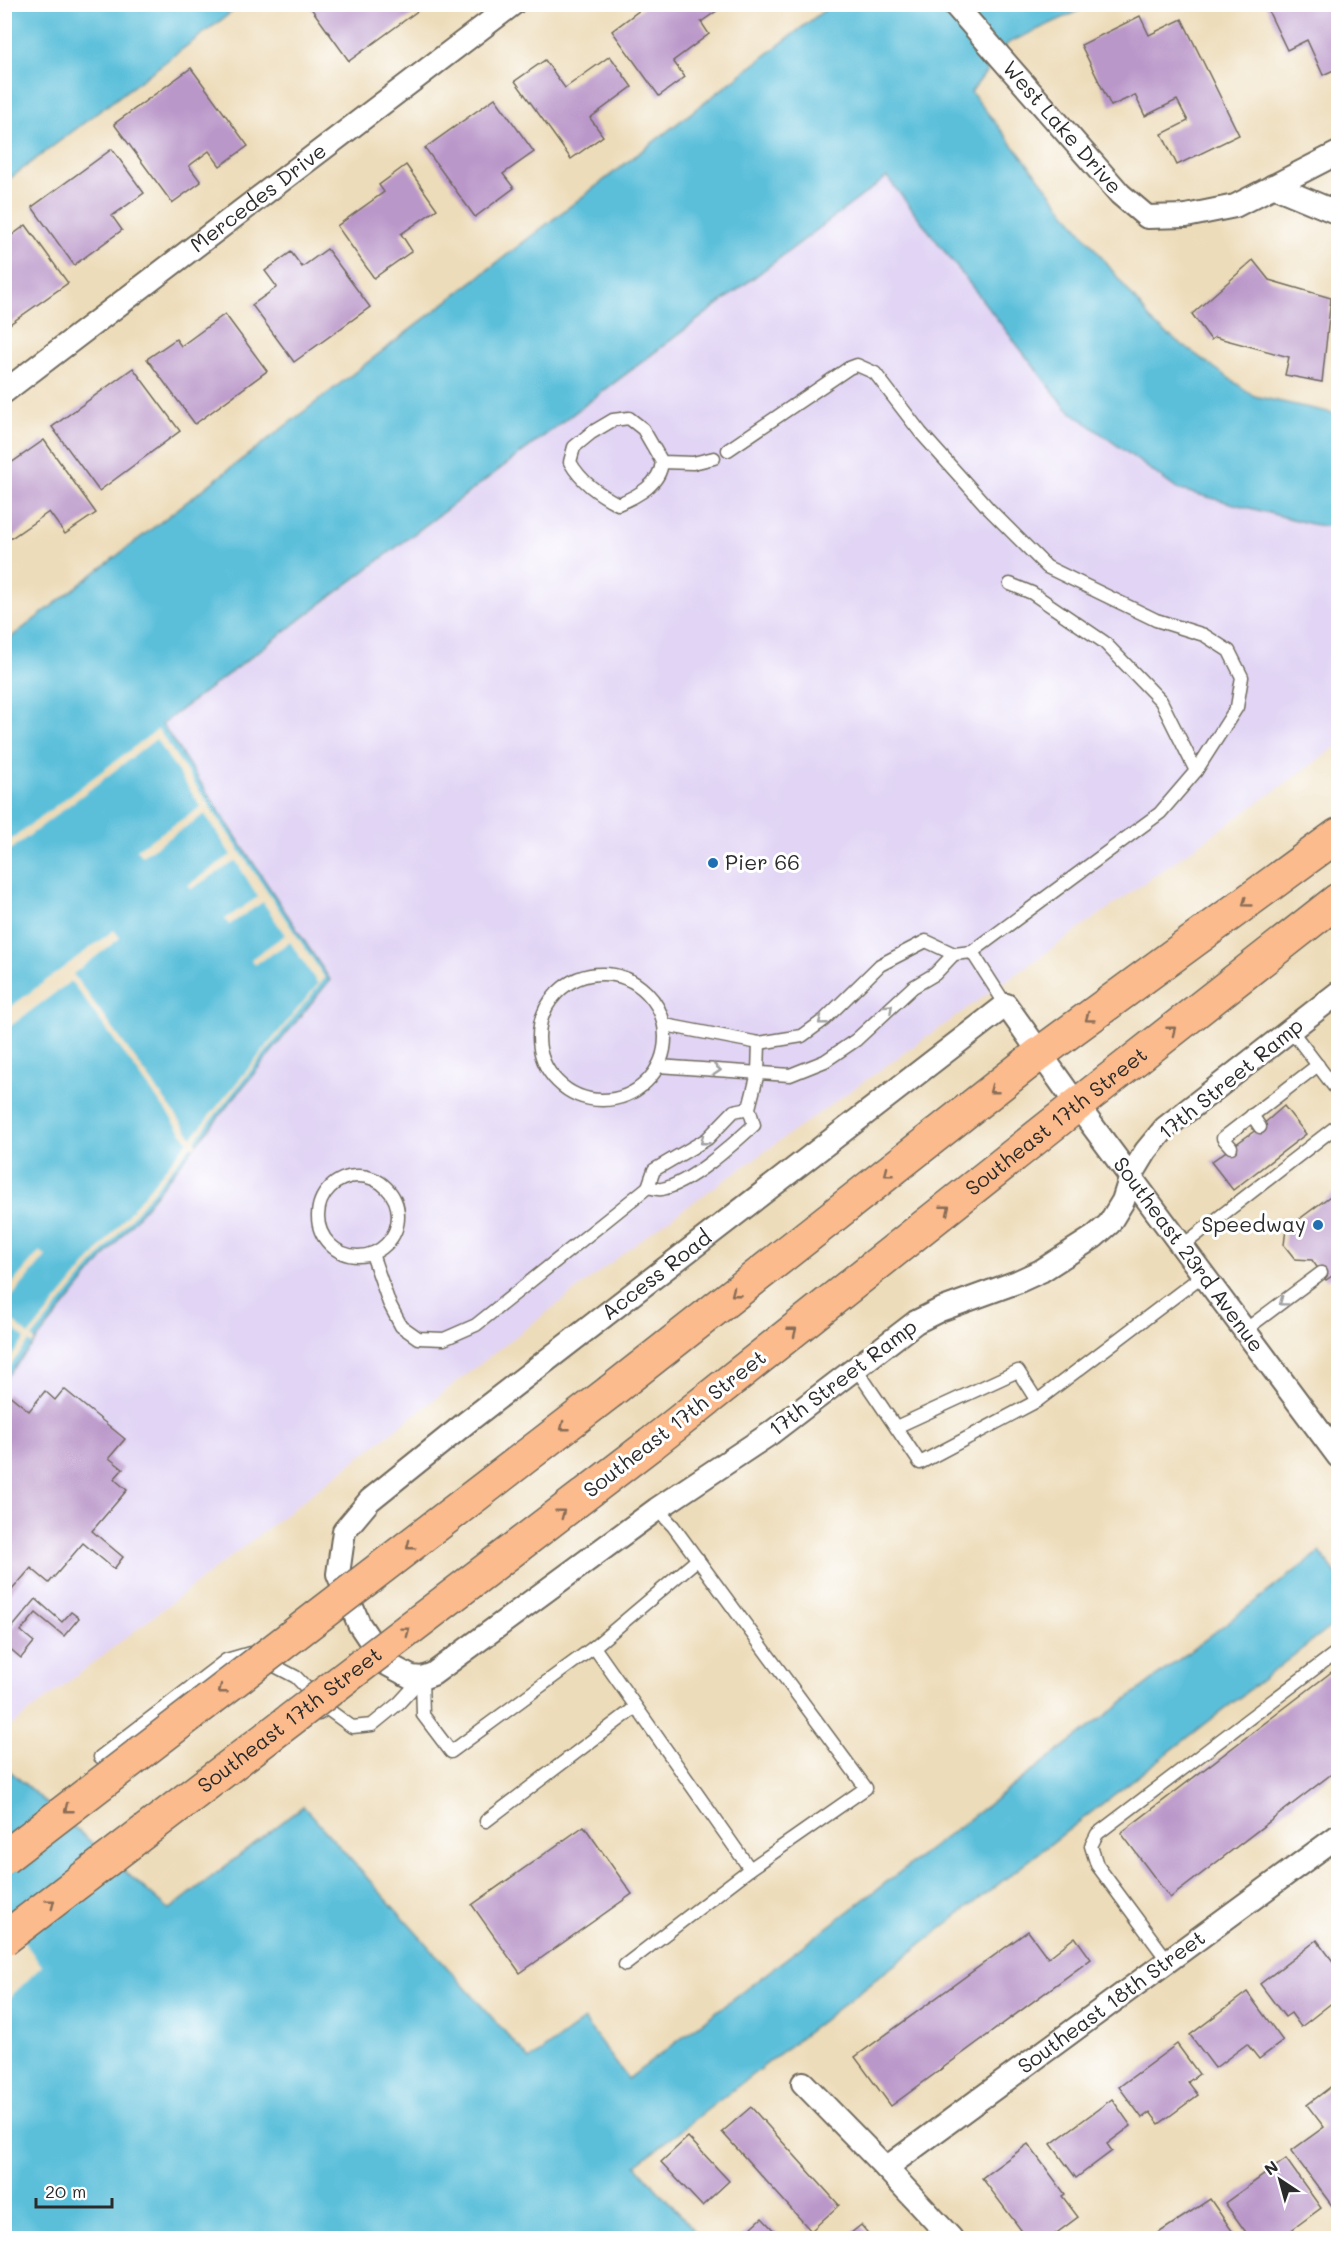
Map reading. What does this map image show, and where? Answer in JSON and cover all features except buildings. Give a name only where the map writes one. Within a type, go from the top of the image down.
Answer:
[{"type":"main road","points":[[4,1858],[610,1391],[1039,1054],[1338,835]]},
{"type":"main road","name":"Southeast 17th Street","points":[[4,1938],[651,1444],[1338,900]]},
{"type":"street","name":"Mercedes Drive","points":[[4,392],[513,4]]},
{"type":"street","name":"West Lake Drive","points":[[954,4],[1112,185],[1147,217],[1186,216],[1235,206],[1338,153]]},
{"type":"street","points":[[1273,186],[1338,213]]},
{"type":"street","name":"17th Street Ramp","points":[[422,1678],[433,1674],[657,1509],[771,1433],[916,1322],[939,1310],[1041,1271],[1094,1237],[1109,1224],[1123,1202],[1131,1176],[1146,1151],[1165,1128],[1338,993]]},
{"type":"street","points":[[1006,1005],[1039,1054]]},
{"type":"street","name":"Access Road","points":[[422,1678],[411,1677],[385,1663],[359,1624],[338,1574],[344,1531],[370,1500],[1006,1005]]},
{"type":"street","name":"Southeast 23rd Avenue","points":[[1039,1054],[1336,1449]]},
{"type":"street","name":"Southeast 18th Street","points":[[886,2168],[1338,1836]]},
{"type":"street","points":[[803,2083],[951,2238]]},
{"type":"lane","points":[[665,1025],[759,1043],[802,1036],[824,1020],[880,965],[926,941],[954,954],[972,952],[1160,813],[1196,771],[1237,707],[1242,677],[1229,651],[1204,635],[1156,620],[1047,567],[989,509],[921,432],[875,372],[857,365],[849,368],[728,450]]},
{"type":"lane","points":[[628,418],[643,429],[663,462],[661,475],[653,483],[632,499],[618,504],[604,497],[578,475],[570,462],[574,447],[591,433],[613,420],[628,418]]},
{"type":"lane","points":[[663,462],[693,464],[714,458]]},
{"type":"lane","points":[[1010,584],[1032,593],[1104,642],[1161,701],[1196,771]]},
{"type":"lane","points":[[972,952],[1006,1005]]},
{"type":"lane","points":[[658,1066],[790,1075],[825,1060],[856,1041],[885,1011],[913,987],[935,974],[954,954]]},
{"type":"lane","points":[[606,974],[626,978],[644,989],[657,1005],[665,1025],[665,1046],[658,1066],[646,1083],[629,1095],[608,1100],[587,1099],[568,1091],[552,1077],[542,1059],[538,1038],[542,1018],[551,999],[566,985],[585,976],[606,974]]},
{"type":"lane","points":[[1291,1030],[1338,1092]]},
{"type":"lane","points":[[648,1187],[661,1189],[688,1178],[754,1125],[749,1108],[758,1073],[759,1043]]},
{"type":"lane","points":[[1231,1147],[1223,1138],[1318,1065]]},
{"type":"lane","points":[[372,1254],[389,1303],[401,1326],[418,1338],[444,1339],[476,1325],[648,1187],[654,1170],[707,1139],[734,1111],[749,1108]]},
{"type":"lane","points":[[1252,1115],[1260,1127]]},
{"type":"lane","points":[[1182,1246],[1338,1125]]},
{"type":"lane","points":[[1281,1153],[1289,1163]]},
{"type":"lane","points":[[1252,1175],[1259,1186]]},
{"type":"lane","points":[[356,1176],[368,1177],[380,1182],[390,1190],[396,1201],[399,1214],[398,1227],[383,1248],[372,1254],[359,1257],[345,1255],[333,1248],[324,1238],[319,1225],[318,1212],[322,1198],[330,1187],[342,1179],[356,1176]]},
{"type":"lane","points":[[1245,1330],[1321,1273]]},
{"type":"lane","points":[[855,1367],[920,1463],[1037,1401],[1203,1275]]},
{"type":"lane","points":[[896,1427],[1018,1371],[1037,1401]]},
{"type":"lane","points":[[625,1965],[750,1869],[866,1788],[698,1559],[657,1509]]},
{"type":"lane","points":[[422,1678],[423,1715],[451,1752],[594,1647],[698,1559]]},
{"type":"lane","points":[[594,1647],[750,1869]]},
{"type":"lane","points":[[1168,1961],[1097,1864],[1091,1846],[1097,1834],[1338,1651]]},
{"type":"lane","points":[[100,1757],[226,1660],[250,1653],[296,1677],[326,1708],[352,1727],[372,1725],[399,1703],[422,1678]]},
{"type":"lane","points":[[486,1821],[636,1707]]},
{"type":"lane","points":[[195,1809],[326,1708]]},
{"type":"shaded area","name":"Pier 66","points":[[888,177],[1066,408],[1177,489],[1311,524],[1338,528],[1338,746],[651,1232],[5,1731],[5,1379],[330,980],[162,725]]},
{"type":"water","points":[[5,4],[241,4],[241,5],[5,182]]},
{"type":"water","points":[[831,5],[1091,5],[1008,43],[971,92],[1156,326],[1254,396],[1338,414],[1338,528],[1311,524],[1177,489],[1066,408],[887,177],[162,724],[330,980],[5,1379],[5,642]]},
{"type":"water","points":[[1320,1552],[1338,1577],[1338,1621],[636,2165],[701,2238],[5,2238],[4,1766],[169,1910],[303,1806],[530,2060],[584,2020],[628,2079]]},
{"type":"pier","points":[[158,729],[325,978],[195,1140],[197,1144],[193,1148],[191,1145],[32,1338],[35,1341],[32,1345],[29,1342],[5,1372],[5,1364],[25,1339],[5,1321],[5,1315],[29,1335],[188,1141],[71,981],[5,1030],[5,1011],[114,930],[120,938],[73,974],[192,1137],[318,984],[290,942],[254,965],[251,959],[285,935],[263,902],[229,925],[225,919],[258,897],[236,861],[191,889],[188,885],[231,855],[205,814],[142,856],[137,849],[201,807],[156,739],[5,854],[5,844]]},
{"type":"pier","points":[[40,1251],[46,1256],[5,1305],[5,1292]]},
{"type":"pier","points":[[5,1916],[42,1966],[5,2002]]},
{"type":"place","name":"Pier 66","points":[[713,863]]},
{"type":"place","name":"Speedway","points":[[1318,1225]]}]
